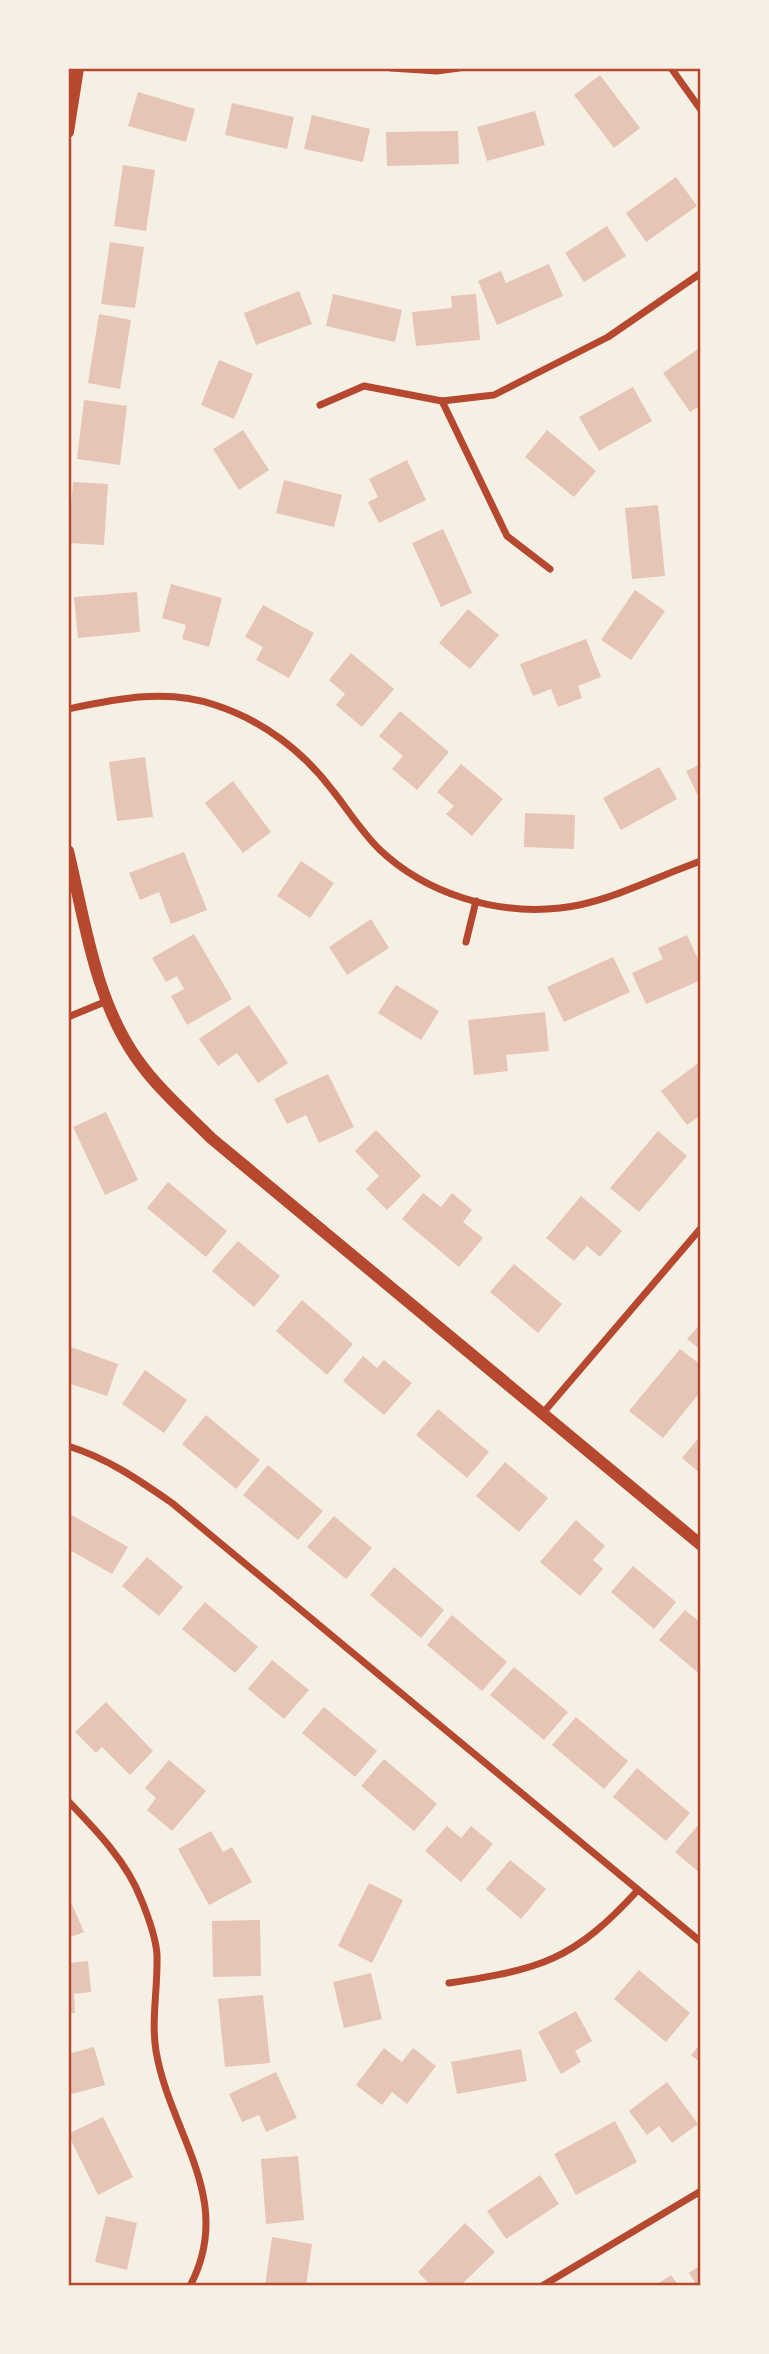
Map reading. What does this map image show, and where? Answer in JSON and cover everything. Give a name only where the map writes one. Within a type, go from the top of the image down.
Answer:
[{"type":"street","points":[[68,132],[78,68]]},
{"type":"street","points":[[391,68],[437,71],[459,68]]},
{"type":"street","points":[[671,68],[701,110]]},
{"type":"street","points":[[320,405],[364,386],[442,401],[494,395],[608,337],[701,273]]},
{"type":"street","points":[[442,401],[507,536],[550,569]]},
{"type":"street","points":[[68,709],[131,696],[170,697],[213,704],[247,718],[278,736],[307,761],[378,848],[401,868],[453,894],[503,908],[560,908],[587,903],[701,861]]},
{"type":"street","points":[[68,851],[107,1001],[137,1059],[160,1087],[211,1138],[701,1545]]},
{"type":"street","points":[[466,942],[476,901]]},
{"type":"street","points":[[68,1017],[107,1001]]},
{"type":"street","points":[[543,1413],[701,1228]]},
{"type":"street","points":[[68,1446],[90,1453],[128,1473],[172,1503],[701,1942]]},
{"type":"street","points":[[68,1801],[125,1865],[150,1923],[157,1953],[155,2039],[160,2071],[199,2172],[205,2200],[206,2250],[190,2286]]},
{"type":"street","points":[[449,1983],[517,1972],[559,1957],[613,1918],[638,1890]]},
{"type":"street","points":[[542,2286],[701,2191]]},
{"type":"building","points":[[600,75],[640,128],[614,148],[574,95]]},
{"type":"building","points":[[138,92],[195,109],[186,142],[128,126]]},
{"type":"building","points":[[232,103],[294,117],[287,149],[225,135]]},
{"type":"building","points":[[535,111],[545,145],[487,161],[477,127]]},
{"type":"building","points":[[312,115],[370,129],[363,162],[304,149]]},
{"type":"building","points":[[458,131],[459,164],[387,166],[386,132]]},
{"type":"building","points":[[123,165],[155,170],[146,231],[114,226]]},
{"type":"building","points":[[676,177],[697,206],[646,242],[626,213]]},
{"type":"building","points":[[607,226],[626,256],[584,282],[565,253]]},
{"type":"building","points":[[110,242],[144,247],[135,308],[101,304]]},
{"type":"building","points":[[549,264],[563,296],[497,325],[478,281],[501,271],[506,283]]},
{"type":"building","points":[[299,291],[312,324],[256,345],[244,313]]},
{"type":"building","points":[[333,294],[402,310],[395,342],[326,326]]},
{"type":"building","points":[[476,294],[480,340],[416,346],[412,312],[452,308],[451,296]]},
{"type":"building","points":[[99,314],[131,320],[120,389],[88,383]]},
{"type":"building","points":[[701,347],[701,387],[698,389],[701,405],[690,412],[663,373]]},
{"type":"building","points":[[219,360],[253,374],[234,419],[201,405]]},
{"type":"building","points":[[633,387],[652,421],[599,451],[579,417]]},
{"type":"building","points":[[84,400],[127,406],[120,465],[77,459]]},
{"type":"building","points":[[243,430],[269,470],[239,490],[213,449]]},
{"type":"building","points":[[547,430],[596,471],[574,497],[525,457]]},
{"type":"building","points":[[407,460],[426,500],[379,523],[368,502],[378,497],[369,479]]},
{"type":"building","points":[[284,480],[342,495],[334,527],[276,513]]},
{"type":"building","points":[[73,482],[108,484],[104,545],[68,543]]},
{"type":"building","points":[[658,505],[665,576],[632,579],[625,508]]},
{"type":"building","points":[[443,529],[472,593],[441,607],[412,543]]},
{"type":"building","points":[[171,584],[222,598],[209,647],[182,639],[186,625],[162,618]]},
{"type":"building","points":[[635,590],[665,611],[631,660],[601,640]]},
{"type":"building","points":[[137,592],[140,632],[78,638],[74,597]]},
{"type":"building","points":[[263,605],[314,633],[289,678],[256,660],[263,647],[245,637]]},
{"type":"building","points":[[468,609],[499,635],[470,669],[439,643]]},
{"type":"building","points":[[586,639],[601,677],[578,686],[582,698],[558,707],[551,689],[533,696],[520,664]]},
{"type":"building","points":[[351,653],[394,689],[362,727],[336,705],[345,694],[329,680]]},
{"type":"building","points":[[400,711],[449,752],[417,790],[392,769],[403,756],[379,736]]},
{"type":"building","points":[[145,757],[153,817],[117,821],[109,762]]},
{"type":"building","points":[[461,764],[503,799],[472,836],[446,814],[454,806],[437,792]]},
{"type":"building","points":[[701,764],[701,802],[686,771]]},
{"type":"building","points":[[659,767],[677,799],[621,830],[603,798]]},
{"type":"building","points":[[233,781],[271,832],[243,853],[205,803]]},
{"type":"building","points":[[525,813],[575,815],[574,849],[524,847]]},
{"type":"building","points":[[184,852],[207,910],[171,924],[159,892],[140,900],[129,873]]},
{"type":"building","points":[[301,861],[334,883],[310,918],[277,896]]},
{"type":"building","points":[[371,919],[389,948],[347,975],[329,947]]},
{"type":"building","points":[[194,934],[232,999],[187,1025],[171,996],[184,989],[177,976],[166,982],[152,958]]},
{"type":"building","points":[[687,935],[701,966],[701,980],[646,1004],[632,973],[663,959],[658,948]]},
{"type":"building","points":[[613,957],[630,992],[564,1022],[547,987]]},
{"type":"building","points":[[396,985],[439,1011],[421,1040],[378,1013]]},
{"type":"building","points":[[249,1005],[288,1063],[258,1083],[237,1053],[218,1066],[199,1039]]},
{"type":"building","points":[[545,1012],[549,1051],[506,1055],[508,1071],[474,1075],[468,1020]]},
{"type":"building","points":[[701,1061],[701,1115],[687,1125],[661,1091]]},
{"type":"building","points":[[328,1074],[354,1127],[319,1143],[306,1115],[287,1124],[274,1099]]},
{"type":"building","points":[[106,1112],[138,1180],[105,1195],[73,1127]]},
{"type":"building","points":[[376,1130],[421,1176],[387,1210],[366,1189],[379,1176],[355,1151]]},
{"type":"building","points":[[658,1131],[687,1156],[639,1212],[610,1188]]},
{"type":"building","points":[[168,1182],[227,1231],[206,1257],[147,1208]]},
{"type":"building","points":[[423,1193],[441,1207],[452,1193],[472,1210],[463,1222],[483,1238],[459,1267],[402,1219]]},
{"type":"building","points":[[581,1196],[622,1231],[600,1257],[587,1246],[574,1261],[546,1238]]},
{"type":"building","points":[[238,1241],[280,1276],[254,1307],[212,1271]]},
{"type":"building","points":[[514,1264],[562,1304],[538,1333],[490,1292]]},
{"type":"building","points":[[302,1300],[353,1344],[327,1375],[276,1331]]},
{"type":"building","points":[[701,1323],[701,1350],[687,1339]]},
{"type":"building","points":[[68,1346],[118,1364],[107,1396],[68,1383]]},
{"type":"building","points":[[680,1349],[701,1365],[701,1391],[663,1438],[629,1411]]},
{"type":"building","points":[[363,1356],[377,1368],[384,1360],[412,1383],[384,1415],[343,1381]]},
{"type":"building","points":[[145,1370],[187,1400],[164,1433],[122,1404]]},
{"type":"building","points":[[438,1409],[489,1452],[467,1478],[416,1435]]},
{"type":"building","points":[[206,1415],[260,1460],[236,1489],[182,1444]]},
{"type":"building","points":[[701,1435],[701,1474],[682,1458]]},
{"type":"building","points":[[505,1462],[548,1498],[519,1532],[476,1496]]},
{"type":"building","points":[[268,1465],[323,1511],[298,1540],[243,1495]]},
{"type":"building","points":[[68,1513],[128,1547],[112,1574],[68,1549]]},
{"type":"building","points":[[334,1516],[372,1548],[346,1579],[307,1547]]},
{"type":"building","points":[[576,1520],[605,1546],[593,1560],[603,1569],[580,1596],[540,1562]]},
{"type":"building","points":[[147,1557],[183,1587],[159,1616],[122,1586]]},
{"type":"building","points":[[633,1566],[676,1602],[654,1629],[611,1592]]},
{"type":"building","points":[[394,1567],[444,1610],[421,1638],[370,1595]]},
{"type":"building","points":[[205,1602],[258,1647],[235,1673],[182,1629]]},
{"type":"building","points":[[685,1610],[701,1623],[701,1675],[659,1640]]},
{"type":"building","points":[[452,1615],[507,1662],[482,1691],[427,1645]]},
{"type":"building","points":[[272,1660],[309,1690],[284,1719],[248,1689]]},
{"type":"building","points":[[514,1667],[568,1712],[544,1740],[490,1695]]},
{"type":"building","points":[[106,1702],[153,1751],[130,1775],[102,1747],[96,1753],[75,1732]]},
{"type":"building","points":[[324,1707],[377,1751],[355,1777],[302,1733]]},
{"type":"building","points":[[576,1717],[628,1761],[604,1789],[552,1745]]},
{"type":"building","points":[[384,1759],[437,1804],[414,1831],[361,1786]]},
{"type":"building","points":[[169,1760],[206,1791],[172,1831],[147,1810],[156,1798],[145,1788]]},
{"type":"building","points":[[637,1768],[690,1813],[666,1841],[613,1797]]},
{"type":"building","points":[[701,1822],[701,1874],[675,1852]]},
{"type":"building","points":[[447,1826],[461,1838],[471,1826],[493,1844],[461,1882],[425,1851]]},
{"type":"building","points":[[211,1831],[223,1852],[232,1847],[252,1882],[209,1905],[178,1849]]},
{"type":"building","points":[[510,1860],[546,1889],[521,1919],[486,1889]]},
{"type":"building","points":[[369,1883],[403,1900],[372,1963],[338,1946]]},
{"type":"building","points":[[68,1895],[84,1932],[68,1938]]},
{"type":"building","points":[[260,1920],[261,1976],[213,1977],[212,1921]]},
{"type":"building","points":[[88,1961],[91,1992],[74,1994],[75,2013],[68,2013],[68,1963]]},
{"type":"building","points":[[639,1970],[690,2013],[666,2042],[614,1999]]},
{"type":"building","points":[[371,1973],[382,2019],[344,2028],[333,1982]]},
{"type":"building","points":[[263,1995],[270,2063],[225,2067],[218,1999]]},
{"type":"building","points":[[576,2011],[592,2041],[575,2051],[581,2062],[561,2074],[538,2032]]},
{"type":"building","points":[[701,2043],[701,2063],[691,2055]]},
{"type":"building","points":[[94,2047],[105,2085],[68,2095],[68,2054]]},
{"type":"building","points":[[384,2048],[402,2062],[413,2048],[436,2066],[407,2104],[392,2092],[382,2105],[356,2085]]},
{"type":"building","points":[[521,2049],[527,2081],[457,2094],[451,2062]]},
{"type":"building","points":[[276,2072],[297,2118],[266,2132],[259,2115],[242,2122],[229,2094]]},
{"type":"building","points":[[667,2082],[698,2124],[672,2143],[659,2126],[647,2135],[629,2111]]},
{"type":"building","points":[[103,2117],[133,2177],[98,2195],[68,2134]]},
{"type":"building","points":[[615,2121],[637,2162],[576,2195],[554,2154]]},
{"type":"building","points":[[298,2156],[304,2220],[266,2224],[261,2159]]},
{"type":"building","points":[[540,2175],[559,2204],[506,2239],[487,2211]]},
{"type":"building","points":[[106,2216],[137,2223],[127,2270],[95,2262]]},
{"type":"building","points":[[465,2223],[495,2252],[460,2286],[431,2286],[418,2272]]},
{"type":"building","points":[[272,2237],[312,2244],[306,2286],[265,2286]]},
{"type":"building","points":[[701,2265],[701,2286],[697,2286],[689,2273]]},
{"type":"building","points":[[671,2275],[679,2286],[654,2286]]}]
